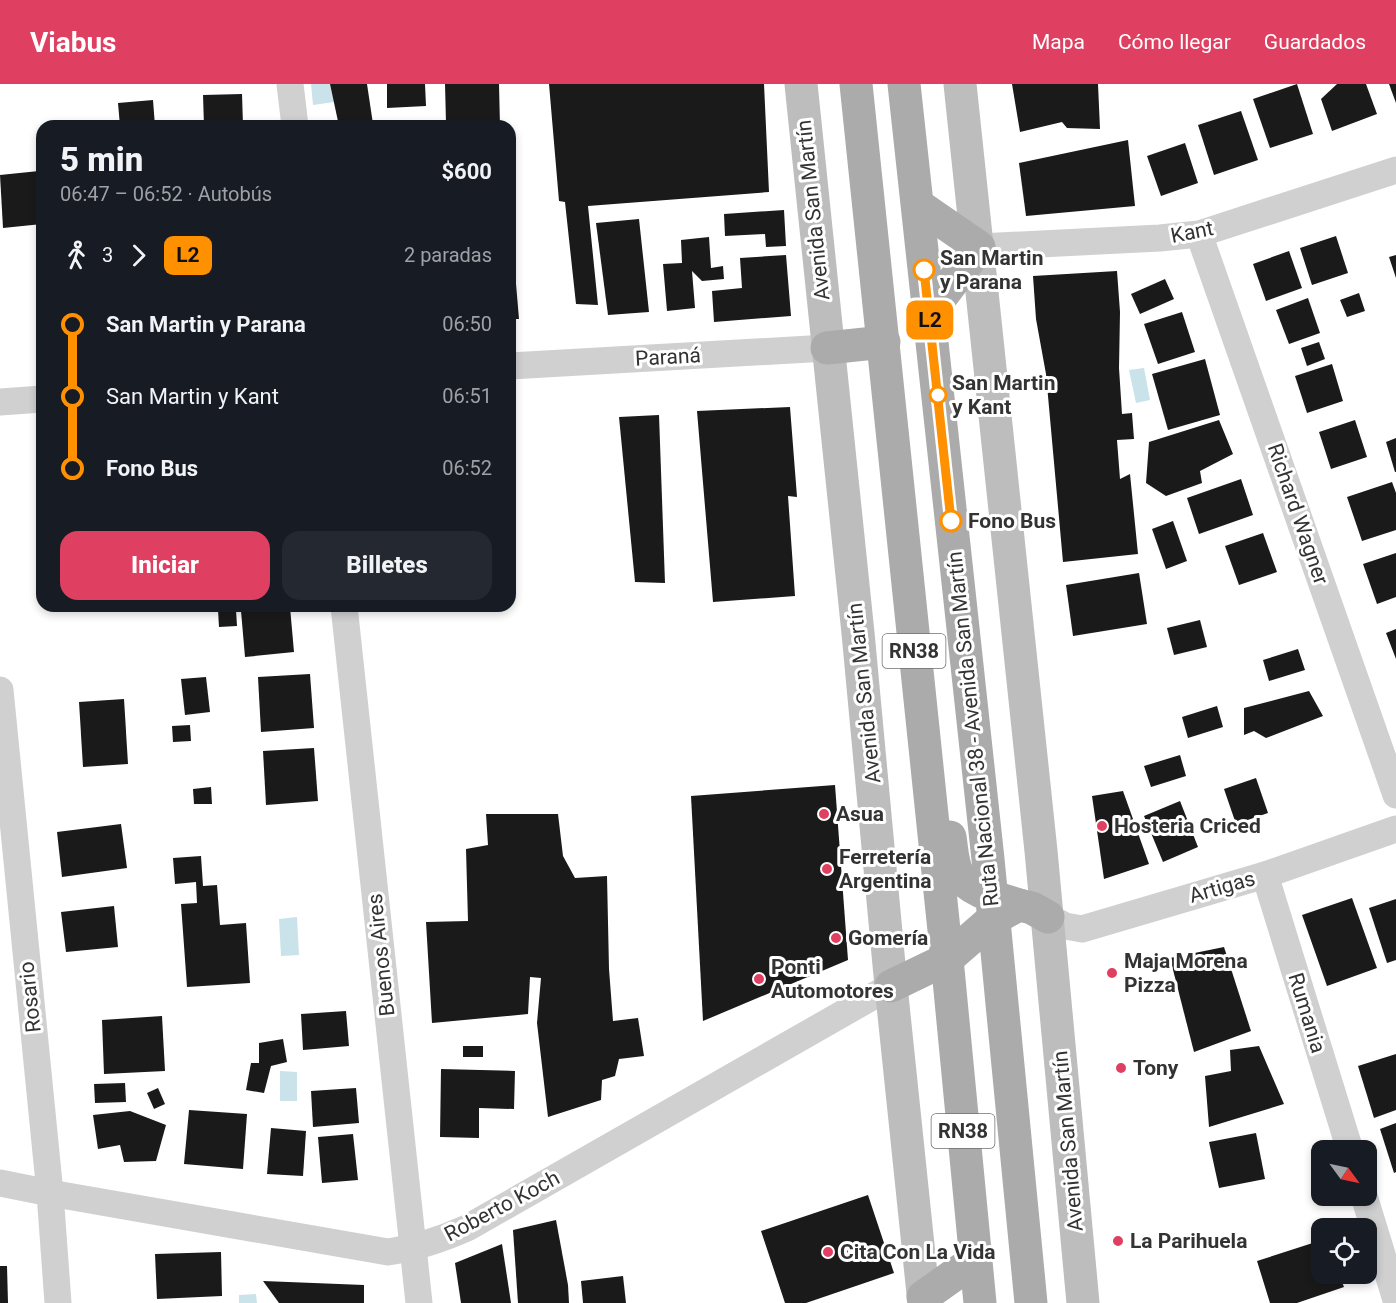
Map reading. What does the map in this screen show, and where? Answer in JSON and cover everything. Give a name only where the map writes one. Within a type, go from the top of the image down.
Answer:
[{"type":"main road","name":"Avenida San Martín","points":[[801,84],[858,633],[920,1301]]},
{"type":"main road","name":"RN38","points":[[856,84],[947,959],[980,1303]]},
{"type":"main road","name":"Avenida San Martín","points":[[960,84],[979,247],[1013,909],[1083,1303]]},
{"type":"main road","name":"Ruta Nacional 38 - Avenida San Martín","points":[[907,86],[929,313],[1013,909],[1031,1303]]},
{"type":"main road","points":[[918,205],[979,247],[929,313]]},
{"type":"main road","points":[[827,348],[884,342]]},
{"type":"main road","points":[[891,986],[947,959],[1013,909],[964,881],[958,875],[953,863],[937,723],[920,704]]},
{"type":"main road","points":[[920,1301],[975,1260]]},
{"type":"street","points":[[290,84],[294,120]]},
{"type":"street","name":"Kant","points":[[979,247],[1199,234],[1396,170]]},
{"type":"street","name":"Richard Wagner","points":[[1199,234],[1396,795]]},
{"type":"street","name":"Paraná","points":[[516,366],[827,348]]},
{"type":"street","points":[[0,402],[36,399]]},
{"type":"street","name":"Buenos Aires","points":[[346,612],[419,1303]]},
{"type":"street","name":"Rosario","points":[[0,690],[50,1193],[58,1303]]},
{"type":"street","name":"Artigas","points":[[1013,909],[1065,926],[1082,928],[1265,875],[1396,829]]},
{"type":"street","name":"Rumania","points":[[1265,875],[1347,1140]]},
{"type":"street","name":"Roberto Koch","points":[[0,1183],[388,1252],[412,1248],[435,1242],[466,1228],[891,986]]},
{"type":"street","points":[[1367,1206],[1396,1300]]},
{"type":"water","points":[[311,84],[330,84],[334,102],[313,105]]},
{"type":"water","points":[[1144,368],[1150,400],[1136,403],[1129,370]]},
{"type":"water","points":[[297,917],[299,955],[281,956],[279,919]]},
{"type":"water","points":[[280,1071],[297,1072],[297,1101],[280,1101]]},
{"type":"water","points":[[256,1294],[257,1303],[239,1303],[239,1295]]},
{"type":"building","points":[[330,84],[367,84],[372,120],[338,120]]},
{"type":"building","points":[[387,84],[425,84],[426,106],[387,108]]},
{"type":"building","points":[[445,84],[499,84],[500,120],[446,120]]},
{"type":"building","points":[[549,84],[764,84],[769,192],[588,206],[598,305],[576,304],[565,202],[559,201]]},
{"type":"building","points":[[1012,84],[1098,84],[1100,129],[1067,128],[1062,122],[1020,132]]},
{"type":"building","points":[[1297,84],[1313,134],[1270,148],[1253,99]]},
{"type":"building","points":[[1337,84],[1366,84],[1377,114],[1332,131],[1321,99]]},
{"type":"building","points":[[1389,84],[1396,84],[1396,103]]},
{"type":"building","points":[[242,94],[243,120],[204,120],[203,95]]},
{"type":"building","points":[[153,100],[155,120],[119,120],[118,103]]},
{"type":"building","points":[[1241,111],[1258,160],[1214,175],[1198,125]]},
{"type":"building","points":[[1128,140],[1135,206],[1026,216],[1019,163]]},
{"type":"building","points":[[1185,143],[1198,183],[1161,196],[1147,156]]},
{"type":"building","points":[[36,171],[36,225],[3,228],[0,175]]},
{"type":"building","points":[[784,210],[786,246],[766,247],[765,234],[725,236],[724,214]]},
{"type":"building","points":[[639,219],[649,312],[608,315],[596,223]]},
{"type":"building","points":[[1336,236],[1348,273],[1312,285],[1300,248]]},
{"type":"building","points":[[709,237],[711,268],[723,266],[724,279],[702,281],[692,271],[695,308],[667,311],[663,264],[682,263],[681,240]]},
{"type":"building","points":[[1289,251],[1302,288],[1266,301],[1253,264]]},
{"type":"building","points":[[786,255],[791,316],[714,322],[712,291],[742,288],[740,258]]},
{"type":"building","points":[[1396,255],[1396,278],[1389,257]]},
{"type":"building","points":[[1117,271],[1122,414],[1132,413],[1134,439],[1117,440],[1120,479],[1130,474],[1138,554],[1063,562],[1046,374],[1036,319],[1033,276]]},
{"type":"building","points":[[1165,279],[1174,299],[1140,314],[1131,294]]},
{"type":"building","points":[[516,284],[519,319],[516,319]]},
{"type":"building","points":[[1359,293],[1365,311],[1347,317],[1340,300]]},
{"type":"building","points":[[1308,298],[1320,333],[1289,344],[1276,310]]},
{"type":"building","points":[[1182,312],[1195,352],[1158,364],[1144,324]]},
{"type":"building","points":[[1319,342],[1325,359],[1307,366],[1301,348]]},
{"type":"building","points":[[1205,359],[1220,415],[1168,430],[1152,374]]},
{"type":"building","points":[[1332,364],[1343,401],[1307,413],[1295,376]]},
{"type":"building","points":[[790,407],[797,497],[788,496],[795,596],[713,602],[697,411]]},
{"type":"building","points":[[659,415],[665,583],[635,582],[619,417]]},
{"type":"building","points":[[1219,420],[1233,454],[1200,471],[1202,483],[1166,496],[1146,483],[1149,442]]},
{"type":"building","points":[[1355,420],[1367,457],[1331,469],[1319,432]]},
{"type":"building","points":[[1396,438],[1396,472],[1395,472],[1386,442]]},
{"type":"building","points":[[1241,479],[1253,515],[1199,534],[1187,498]]},
{"type":"building","points":[[1392,482],[1396,493],[1396,530],[1362,541],[1347,497]]},
{"type":"building","points":[[1173,521],[1187,561],[1166,569],[1152,529]]},
{"type":"building","points":[[1263,533],[1277,572],[1239,585],[1225,546]]},
{"type":"building","points":[[1396,553],[1396,597],[1377,604],[1363,564]]},
{"type":"building","points":[[1139,573],[1147,624],[1073,636],[1066,585]]},
{"type":"building","points":[[218,612],[236,612],[237,626],[219,627]]},
{"type":"building","points":[[241,612],[290,612],[294,652],[245,657]]},
{"type":"building","points":[[1200,620],[1207,647],[1174,655],[1167,628]]},
{"type":"building","points":[[1396,629],[1396,659],[1386,633]]},
{"type":"building","points":[[1298,649],[1305,670],[1269,681],[1263,660]]},
{"type":"building","points":[[310,674],[314,728],[261,732],[258,677]]},
{"type":"building","points":[[206,677],[210,712],[185,715],[181,679]]},
{"type":"building","points":[[1309,691],[1323,716],[1266,738],[1254,731],[1244,735],[1244,708]]},
{"type":"building","points":[[124,699],[128,764],[83,767],[79,702]]},
{"type":"building","points":[[1217,706],[1223,727],[1188,738],[1182,717]]},
{"type":"building","points":[[190,725],[191,741],[173,742],[172,726]]},
{"type":"building","points":[[314,748],[318,801],[266,805],[263,751]]},
{"type":"building","points":[[1180,755],[1186,776],[1151,787],[1144,766]]},
{"type":"building","points":[[1256,778],[1268,813],[1236,824],[1224,789]]},
{"type":"building","points":[[835,785],[848,960],[703,1021],[691,796]]},
{"type":"building","points":[[211,787],[212,804],[194,804],[193,789]]},
{"type":"building","points":[[1123,791],[1149,864],[1104,879],[1092,796]]},
{"type":"building","points":[[1180,801],[1198,847],[1163,862],[1144,816]]},
{"type":"building","points":[[486,814],[558,814],[563,856],[575,878],[607,876],[609,969],[613,1021],[638,1018],[644,1056],[619,1059],[615,1076],[602,1080],[601,1100],[548,1117],[537,1023],[541,978],[530,977],[528,1014],[432,1023],[426,922],[468,921],[466,849],[488,845]]},
{"type":"building","points":[[121,824],[127,868],[62,877],[57,832]]},
{"type":"building","points":[[201,856],[203,886],[217,885],[220,925],[246,923],[250,983],[187,987],[181,904],[197,903],[196,882],[175,884],[173,858]]},
{"type":"building","points":[[1352,898],[1377,968],[1327,986],[1302,915]]},
{"type":"building","points":[[1396,899],[1396,960],[1387,963],[1369,908]]},
{"type":"building","points":[[114,906],[118,947],[66,952],[61,912]]},
{"type":"building","points":[[1224,947],[1251,1031],[1194,1052],[1170,958]]},
{"type":"building","points":[[346,1011],[349,1046],[303,1050],[301,1014]]},
{"type":"building","points":[[162,1016],[165,1071],[104,1074],[102,1020]]},
{"type":"building","points":[[283,1039],[287,1062],[271,1066],[264,1093],[246,1090],[251,1063],[259,1063],[259,1043]]},
{"type":"building","points":[[463,1046],[483,1046],[483,1057],[463,1057]]},
{"type":"building","points":[[1259,1046],[1284,1104],[1209,1127],[1205,1076],[1231,1071],[1230,1050]]},
{"type":"building","points":[[1396,1054],[1396,1110],[1374,1118],[1358,1066]]},
{"type":"building","points":[[441,1069],[515,1071],[514,1109],[479,1108],[479,1138],[440,1137]]},
{"type":"building","points":[[125,1083],[126,1102],[95,1103],[94,1084]]},
{"type":"building","points":[[158,1088],[165,1104],[154,1109],[147,1093]]},
{"type":"building","points":[[356,1088],[359,1123],[313,1127],[311,1091]]},
{"type":"building","points":[[189,1110],[247,1114],[243,1169],[184,1164]]},
{"type":"building","points":[[130,1111],[166,1125],[156,1161],[124,1162],[120,1145],[98,1149],[93,1115]]},
{"type":"building","points":[[1396,1123],[1396,1172],[1394,1173],[1380,1129]]},
{"type":"building","points":[[271,1128],[306,1131],[303,1176],[267,1174]]},
{"type":"building","points":[[1256,1133],[1265,1179],[1219,1188],[1209,1142]]},
{"type":"building","points":[[353,1134],[358,1180],[322,1183],[318,1137]]},
{"type":"building","name":"Cita Con La Vida","points":[[868,1195],[894,1273],[806,1303],[785,1303],[761,1231]]},
{"type":"building","points":[[556,1220],[569,1303],[518,1303],[513,1230]]},
{"type":"building","points":[[502,1244],[511,1303],[461,1303],[455,1263]]},
{"type":"building","points":[[1311,1244],[1311,1284],[1343,1284],[1344,1287],[1297,1303],[1270,1303],[1257,1261]]},
{"type":"building","points":[[221,1252],[222,1296],[157,1299],[155,1254]]},
{"type":"building","points":[[0,1266],[7,1266],[8,1303],[0,1303]]},
{"type":"building","points":[[623,1276],[626,1303],[583,1303],[581,1281]]},
{"type":"building","points":[[263,1281],[364,1285],[364,1303],[279,1303]]},
{"type":"bus line","name":"L2","points":[[924,270],[951,521]]},
{"type":"place","name":"San Martin y Parana","points":[[924,270]]},
{"type":"place","name":"San Martin y Kant","points":[[938,395]]},
{"type":"place","name":"Fono Bus","points":[[951,521]]},
{"type":"place","name":"Asua","points":[[824,814]]},
{"type":"place","name":"Hosteria Criced","points":[[1102,826]]},
{"type":"place","name":"Ferretería Argentina","points":[[827,869]]},
{"type":"place","name":"Gomería","points":[[836,938]]},
{"type":"place","name":"Maja Morena Pizza","points":[[1112,973]]},
{"type":"place","name":"Ponti Automotores","points":[[759,979]]},
{"type":"place","name":"Tony","points":[[1121,1068]]},
{"type":"place","name":"La Parihuela","points":[[1118,1241]]},
{"type":"place","name":"Cita Con La Vida","points":[[828,1252]]}]
